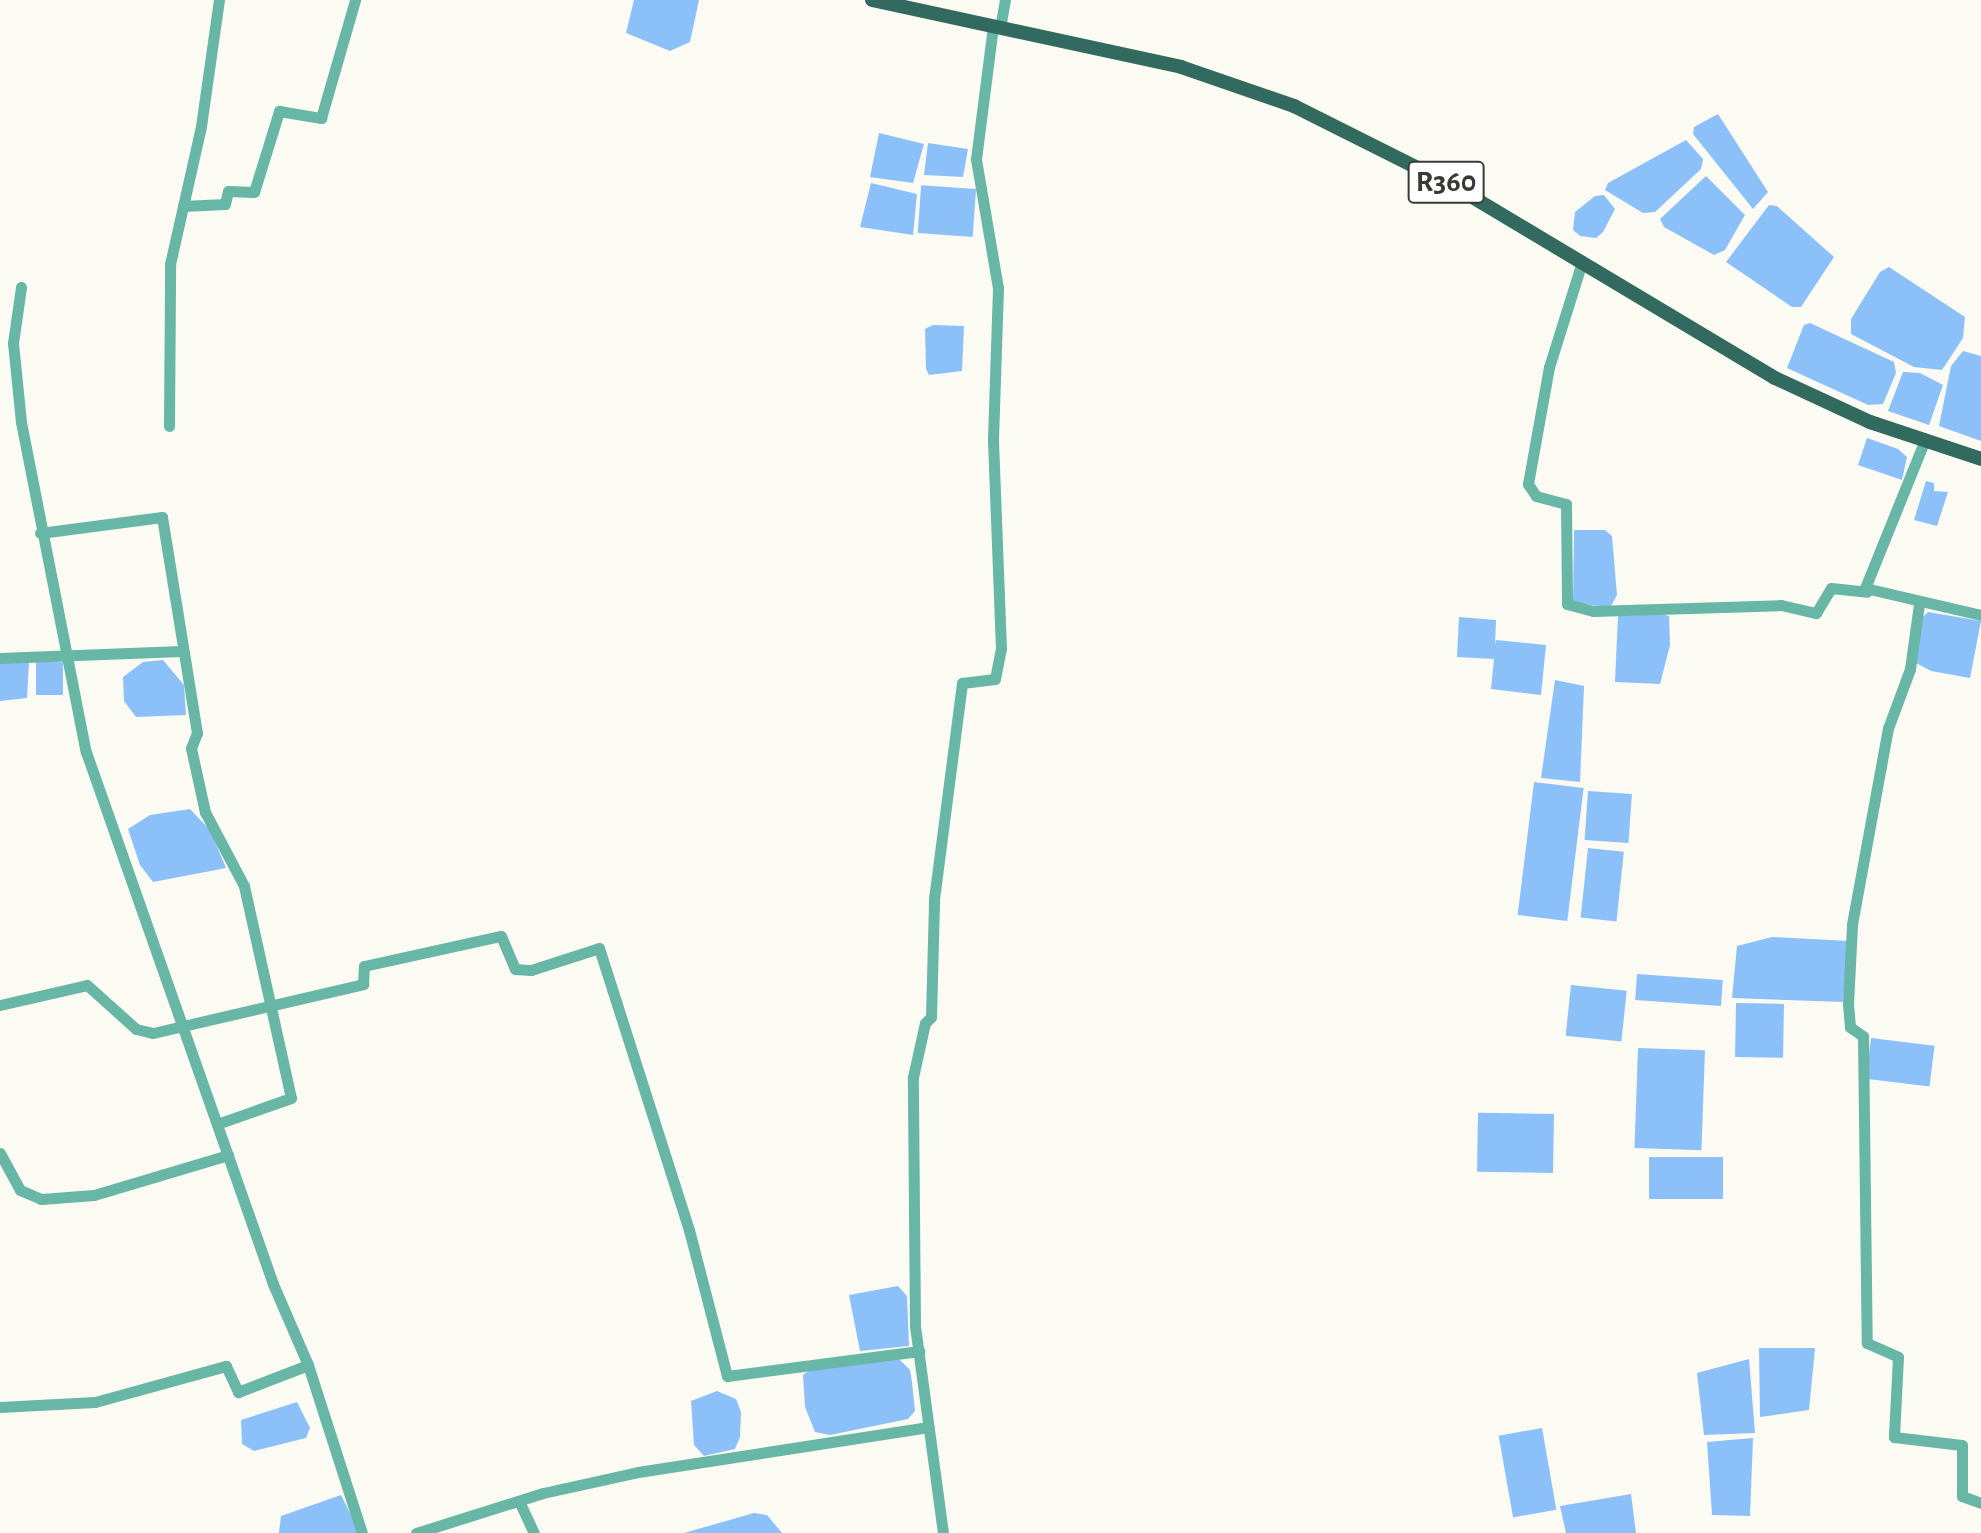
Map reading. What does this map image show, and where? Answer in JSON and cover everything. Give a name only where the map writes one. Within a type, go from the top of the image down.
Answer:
[{"type":"main road","name":"R360","points":[[872,0],[1181,67],[1294,106],[1454,186],[1581,265],[1775,378],[1924,442],[1981,459]]},
{"type":"street","points":[[169,426],[170,264],[201,126],[219,0]]},
{"type":"street","points":[[183,206],[225,204],[228,191],[254,192],[279,111],[321,118],[355,0]]},
{"type":"street","points":[[943,1533],[919,1351],[913,1077],[925,1023],[931,1017],[934,899],[962,683],[995,679],[1001,649],[993,439],[998,288],[976,159],[996,27],[1005,0]]},
{"type":"street","points":[[1581,265],[1549,367],[1528,484],[1536,496],[1566,504],[1567,604],[1593,611],[1781,605],[1816,613],[1831,588],[1867,592],[1981,615]]},
{"type":"street","points":[[21,287],[13,343],[40,533],[65,657],[102,805],[185,1028],[228,1155],[308,1365],[362,1533]]},
{"type":"street","points":[[1867,592],[1924,442]]},
{"type":"street","points":[[40,533],[162,517],[181,651],[197,733],[191,748],[205,812],[244,886],[291,1098],[217,1124]]},
{"type":"street","points":[[1919,604],[1910,669],[1888,728],[1852,925],[1848,1004],[1850,1027],[1863,1036],[1867,1343],[1898,1357],[1894,1437],[1962,1445],[1962,1496],[1981,1503]]},
{"type":"street","points":[[0,658],[181,651]]},
{"type":"street","points":[[0,1005],[87,985],[136,1029],[153,1033],[185,1028],[272,1004],[363,984],[364,966],[501,936],[515,969],[531,970],[599,948],[689,1230],[727,1376],[919,1351]]},
{"type":"street","points":[[0,1153],[20,1190],[41,1199],[94,1195],[228,1155]]},
{"type":"street","points":[[0,1407],[95,1402],[226,1366],[238,1392],[308,1365]]},
{"type":"street","points":[[416,1533],[519,1501],[638,1472],[929,1427]]},
{"type":"street","points":[[519,1501],[534,1533]]},
{"type":"water","points":[[634,0],[699,0],[690,42],[670,51],[626,33]]},
{"type":"water","points":[[1718,114],[1768,192],[1753,209],[1693,134],[1694,127]]},
{"type":"water","points":[[879,133],[924,144],[913,183],[870,177]]},
{"type":"water","points":[[1686,140],[1703,159],[1701,169],[1655,212],[1643,213],[1605,190],[1608,183]]},
{"type":"water","points":[[928,143],[968,149],[963,177],[924,175]]},
{"type":"water","points":[[1706,176],[1745,215],[1725,250],[1714,255],[1664,227],[1660,219]]},
{"type":"water","points":[[871,183],[917,194],[913,235],[860,227]]},
{"type":"water","points":[[921,185],[976,189],[973,237],[918,233]]},
{"type":"water","points":[[1604,195],[1615,209],[1603,232],[1596,238],[1580,236],[1573,230],[1575,212],[1595,196]]},
{"type":"water","points":[[1769,205],[1777,206],[1834,257],[1801,307],[1792,307],[1726,262]]},
{"type":"water","points":[[1889,267],[1965,317],[1963,338],[1942,370],[1914,367],[1851,334],[1851,319],[1880,272]]},
{"type":"water","points":[[1810,323],[1894,362],[1896,373],[1883,404],[1868,405],[1787,368],[1804,325]]},
{"type":"water","points":[[933,325],[964,326],[962,371],[929,375],[926,369],[925,329]]},
{"type":"water","points":[[1963,351],[1981,356],[1981,441],[1939,426],[1951,366]]},
{"type":"water","points":[[1903,372],[1920,373],[1943,385],[1929,425],[1888,411]]},
{"type":"water","points":[[1867,438],[1898,449],[1907,457],[1902,480],[1858,465]]},
{"type":"water","points":[[1926,481],[1934,483],[1934,491],[1948,492],[1937,526],[1914,520]]},
{"type":"water","points":[[1574,530],[1605,530],[1612,536],[1617,595],[1610,608],[1573,602]]},
{"type":"water","points":[[1928,612],[1981,621],[1970,678],[1931,671],[1914,662],[1920,620]]},
{"type":"water","points":[[1618,616],[1669,616],[1670,645],[1660,684],[1615,682]]},
{"type":"water","points":[[1459,617],[1496,620],[1495,645],[1496,640],[1546,645],[1541,695],[1491,689],[1494,659],[1457,657]]},
{"type":"water","points":[[163,660],[184,685],[186,715],[136,717],[124,701],[123,677],[143,662]]},
{"type":"water","points":[[0,662],[29,663],[27,698],[0,701]]},
{"type":"water","points":[[36,662],[63,662],[63,695],[36,695]]},
{"type":"water","points":[[1555,680],[1584,686],[1580,782],[1541,778]]},
{"type":"water","points":[[1534,782],[1584,788],[1567,921],[1518,915]]},
{"type":"water","points":[[1588,791],[1632,794],[1628,843],[1585,840]]},
{"type":"water","points":[[190,809],[210,830],[226,868],[153,882],[140,865],[128,829],[150,815]]},
{"type":"water","points":[[1588,848],[1624,852],[1616,921],[1581,918]]},
{"type":"water","points":[[1772,937],[1849,941],[1843,1002],[1732,998],[1737,946]]},
{"type":"water","points":[[1637,974],[1723,980],[1721,1006],[1635,1000]]},
{"type":"water","points":[[1571,985],[1627,991],[1621,1042],[1566,1036]]},
{"type":"water","points":[[1736,1003],[1784,1004],[1783,1058],[1735,1057]]},
{"type":"water","points":[[1871,1038],[1935,1046],[1930,1086],[1866,1079]]},
{"type":"water","points":[[1638,1048],[1705,1050],[1701,1150],[1635,1148]]},
{"type":"water","points":[[1478,1113],[1554,1114],[1553,1173],[1477,1172]]},
{"type":"water","points":[[1649,1157],[1723,1157],[1723,1199],[1649,1199]]},
{"type":"water","points":[[898,1286],[907,1296],[909,1346],[860,1351],[849,1295]]},
{"type":"water","points":[[1759,1348],[1815,1348],[1809,1410],[1760,1417]]},
{"type":"water","points":[[898,1358],[910,1370],[912,1382],[915,1411],[908,1419],[830,1435],[815,1432],[805,1407],[803,1375],[811,1369]]},
{"type":"water","points":[[1749,1359],[1755,1433],[1704,1435],[1697,1373]]},
{"type":"water","points":[[717,1391],[736,1399],[741,1412],[740,1437],[735,1449],[704,1456],[694,1445],[691,1401]]},
{"type":"water","points":[[297,1402],[310,1428],[306,1438],[254,1451],[242,1444],[241,1420]]},
{"type":"water","points":[[1542,1428],[1556,1510],[1513,1517],[1499,1436]]},
{"type":"water","points":[[1753,1438],[1750,1516],[1712,1515],[1707,1442]]},
{"type":"water","points":[[1631,1494],[1636,1533],[1566,1533],[1560,1506]]},
{"type":"water","points":[[341,1495],[360,1533],[279,1533],[281,1516]]},
{"type":"water","points":[[754,1513],[767,1515],[782,1533],[684,1533]]}]
